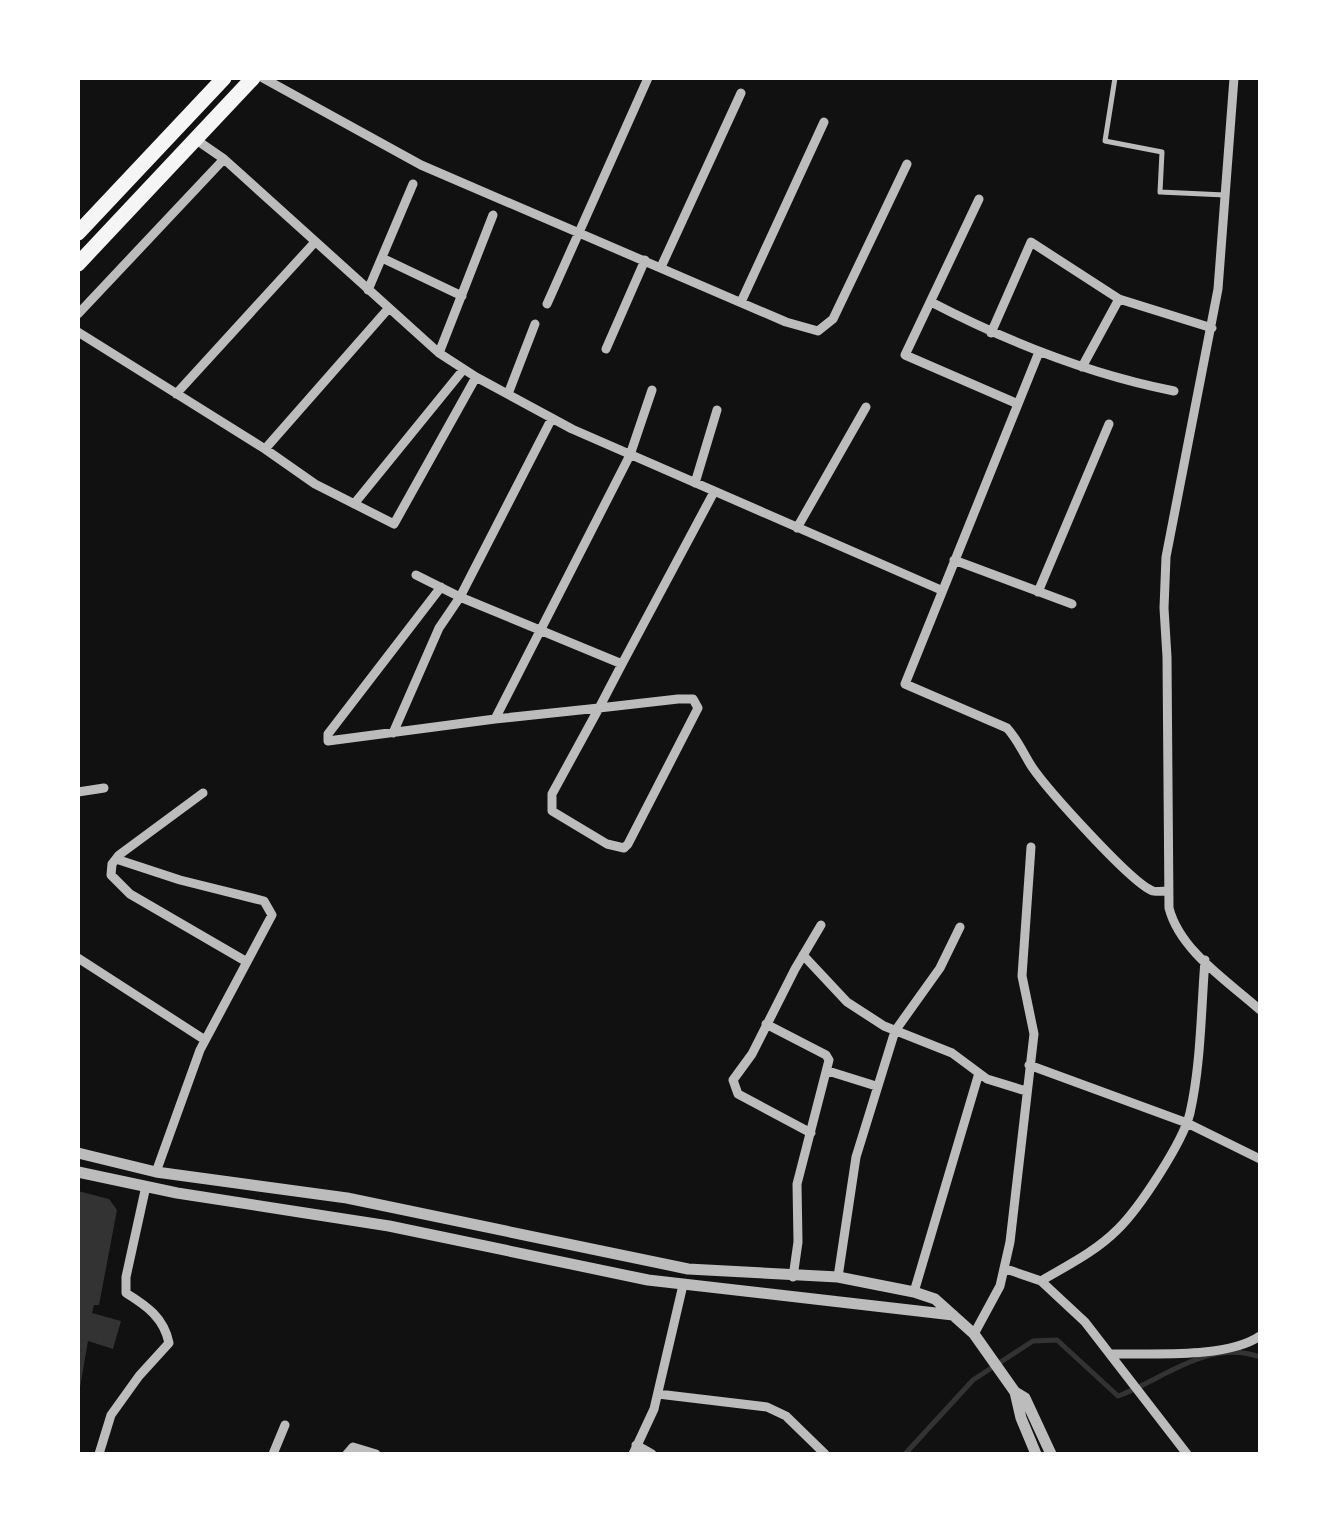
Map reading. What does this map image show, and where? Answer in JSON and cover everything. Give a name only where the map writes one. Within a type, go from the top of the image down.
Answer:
[{"type":"main road","points":[[78,234],[224,78]]},
{"type":"main road","points":[[78,264],[253,78]]},
{"type":"street","points":[[263,78],[420,165],[806,328],[824,329],[833,319],[907,164]]},
{"type":"street","points":[[547,304],[648,78]]},
{"type":"street","points":[[1234,78],[1218,290],[1166,557],[1169,892],[1172,921],[1205,960],[1260,1010]]},
{"type":"street","points":[[662,268],[741,93]]},
{"type":"street","points":[[741,302],[824,122]]},
{"type":"street","points":[[195,139],[224,159],[439,353],[476,378],[630,455],[941,590]]},
{"type":"street","points":[[78,314],[224,159]]},
{"type":"street","points":[[368,290],[413,184]]},
{"type":"street","points":[[980,199],[906,356],[1018,404]]},
{"type":"street","points":[[439,353],[493,215]]},
{"type":"street","points":[[176,394],[315,242]]},
{"type":"street","points":[[991,333],[1031,242],[1118,299],[1212,328]]},
{"type":"street","points":[[382,258],[462,296]]},
{"type":"street","points":[[606,348],[645,260]]},
{"type":"street","points":[[1082,366],[1118,299]]},
{"type":"street","points":[[931,302],[1039,352],[1126,382],[1174,391]]},
{"type":"street","points":[[264,450],[388,308]]},
{"type":"street","points":[[508,394],[534,324]]},
{"type":"street","points":[[78,332],[315,484],[394,524],[476,378]]},
{"type":"street","points":[[1039,352],[905,684],[1006,728],[1072,816],[1136,879],[1154,892],[1169,892]]},
{"type":"street","points":[[354,504],[463,370]]},
{"type":"street","points":[[494,719],[630,455],[652,390]]},
{"type":"street","points":[[798,528],[866,406]]},
{"type":"street","points":[[695,483],[717,410]]},
{"type":"street","points":[[393,732],[439,628],[460,597],[552,418]]},
{"type":"street","points":[[1038,592],[1110,424]]},
{"type":"street","points":[[441,587],[328,734],[328,741],[494,719],[598,708],[688,698],[698,708],[624,848],[607,844],[559,817],[550,803],[552,794],[598,708],[622,664],[714,492]]},
{"type":"street","points":[[954,560],[1072,604]]},
{"type":"street","points":[[416,575],[622,664]]},
{"type":"street","points":[[78,792],[104,788]]},
{"type":"street","points":[[204,794],[116,860],[112,875],[130,894],[246,962]]},
{"type":"street","points":[[974,1334],[1006,1268],[1033,1019],[1022,976],[1031,847]]},
{"type":"street","points":[[116,860],[264,900],[272,915],[205,1040],[156,1172]]},
{"type":"street","points":[[810,1133],[734,1090],[733,1080],[752,1054],[822,925]]},
{"type":"street","points":[[838,1278],[856,1157],[895,1031],[940,968],[960,927]]},
{"type":"street","points":[[803,955],[847,1002],[895,1031],[952,1053],[978,1073],[1026,1091]]},
{"type":"street","points":[[78,958],[205,1040]]},
{"type":"street","points":[[1040,1282],[1093,1250],[1119,1228],[1178,1144],[1196,1077],[1205,960]]},
{"type":"street","points":[[766,1024],[829,1060],[798,1184],[798,1242],[793,1277]]},
{"type":"street","points":[[1029,1065],[1186,1122],[1260,1160]]},
{"type":"street","points":[[828,1072],[876,1086]]},
{"type":"street","points":[[914,1292],[978,1073]]},
{"type":"street","points":[[78,1152],[156,1172],[347,1198],[688,1269],[838,1278],[914,1292],[935,1299],[953,1315],[974,1334],[1004,1373],[1015,1392],[1020,1418],[1036,1454]]},
{"type":"street","points":[[78,1172],[389,1226],[683,1285],[953,1315]]},
{"type":"street","points":[[99,1454],[111,1415],[169,1343],[165,1326],[144,1304],[126,1293],[146,1186]]},
{"type":"street","points":[[1006,1268],[1040,1282],[1086,1322],[1187,1454]]},
{"type":"street","points":[[652,1454],[634,1450],[658,1394],[683,1285]]},
{"type":"street","points":[[1112,1354],[1218,1350],[1260,1336]]},
{"type":"street","points":[[1015,1392],[1024,1398],[1051,1454]]},
{"type":"street","points":[[658,1394],[767,1407],[786,1416],[825,1454]]},
{"type":"street","points":[[273,1454],[285,1425]]},
{"type":"street","points":[[346,1454],[353,1446],[376,1454]]},
{"type":"lane","points":[[1115,78],[1106,141],[1162,152],[1160,192],[1226,195]]},
{"type":"shaded area","points":[[78,1191],[109,1199],[117,1210],[99,1305],[94,1305],[92,1313],[121,1321],[113,1349],[88,1341],[78,1399]]},
{"type":"waterway","points":[[905,1454],[973,1380],[1033,1341],[1057,1340],[1118,1396],[1205,1357],[1223,1353],[1260,1357]]}]
